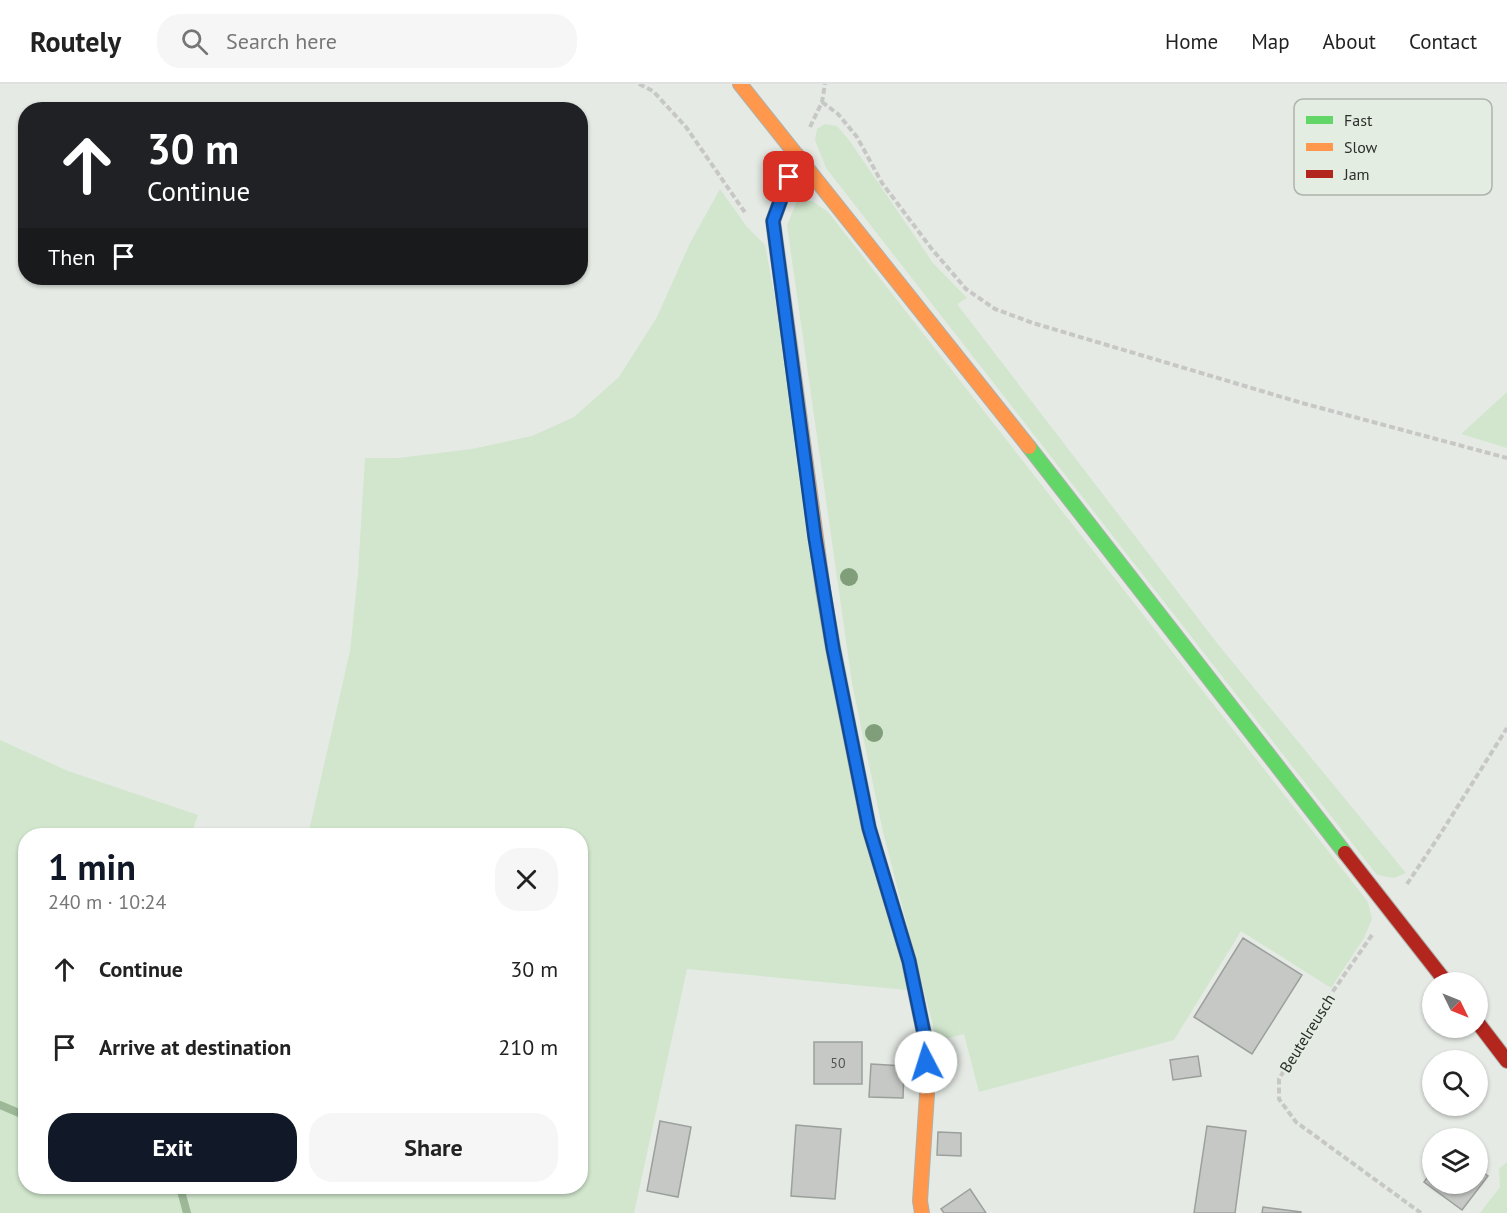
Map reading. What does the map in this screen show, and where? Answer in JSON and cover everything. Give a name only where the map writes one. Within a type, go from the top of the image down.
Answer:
[{"type":"main road","points":[[740,84],[1008,421],[1438,972]]},
{"type":"main road","points":[[797,155],[773,221],[815,538],[833,648],[869,828],[909,961],[926,1043],[927,1102],[920,1201],[922,1213]]},
{"type":"main road","points":[[1488,1036],[1507,1061]]},
{"type":"path","points":[[639,84],[653,91],[686,127],[750,221],[773,221]]},
{"type":"path","points":[[825,84],[822,102],[838,114],[857,137],[882,183],[931,248],[966,289],[995,309],[1033,323],[1302,403],[1507,458]]},
{"type":"path","name":"Beutelreusch","points":[[1421,1213],[1296,1122],[1279,1099],[1279,1079],[1307,1030],[1441,833],[1507,728]]},
{"type":"green space","points":[[825,124],[837,126],[849,140],[933,263],[967,298],[957,304],[1217,643],[1406,873],[1394,878],[1377,875],[826,168],[815,140],[817,129]]},
{"type":"green space","points":[[720,189],[747,227],[765,245],[907,990],[687,969],[634,1213],[0,1213],[0,740],[68,771],[198,815],[193,828],[18,828],[18,1194],[588,1194],[588,828],[310,828],[350,651],[358,573],[365,458],[398,458],[472,449],[532,436],[574,417],[619,377],[657,317],[690,243]]},
{"type":"green space","points":[[797,201],[812,201],[828,212],[1368,902],[1372,919],[1364,938],[1331,988],[1241,931],[1174,1040],[979,1092],[964,1034],[937,1041],[883,832],[852,683],[787,225]]},
{"type":"green space","points":[[1507,392],[1507,448],[1461,434]]},
{"type":"green space","points":[[1507,1162],[1507,1213],[1480,1213],[1500,1187],[1499,1169]]},
{"type":"building","points":[[1243,938],[1302,975],[1252,1054],[1194,1017]]},
{"type":"building","points":[[814,1042],[862,1042],[862,1084],[814,1084]]},
{"type":"building","points":[[1198,1056],[1201,1076],[1173,1080],[1170,1060]]},
{"type":"building","points":[[871,1064],[904,1066],[903,1098],[869,1097]]},
{"type":"building","points":[[660,1121],[691,1127],[678,1197],[647,1191]]},
{"type":"building","points":[[796,1125],[841,1129],[835,1199],[791,1196]]},
{"type":"building","points":[[1207,1126],[1246,1131],[1235,1213],[1194,1213]]},
{"type":"building","points":[[938,1132],[961,1133],[961,1156],[937,1155]]},
{"type":"building","points":[[970,1189],[986,1213],[944,1213],[941,1209]]},
{"type":"building","points":[[1440,1194],[1474,1194],[1462,1210]]},
{"type":"building","points":[[1263,1207],[1301,1212],[1301,1213],[1262,1213]]},
{"type":"waterway","points":[[0,1105],[18,1113]]},
{"type":"waterway","points":[[182,1194],[187,1213]]},
{"type":"traffic: fast","points":[[1029,447],[1345,853]]},
{"type":"traffic: fast","points":[[823,589],[869,828],[909,961],[926,1043],[927,1094]]},
{"type":"traffic: slow","points":[[740,84],[1029,447]]},
{"type":"traffic: slow","points":[[797,155],[773,221],[823,589]]},
{"type":"traffic: slow","points":[[922,1213],[920,1201],[927,1094]]},
{"type":"traffic: jam","points":[[1345,853],[1438,972]]},
{"type":"traffic: jam","points":[[1488,1036],[1507,1061]]},
{"type":"route","points":[[789,177],[773,221],[815,538],[833,648],[869,828],[909,961],[926,1043],[926,1062]]}]
